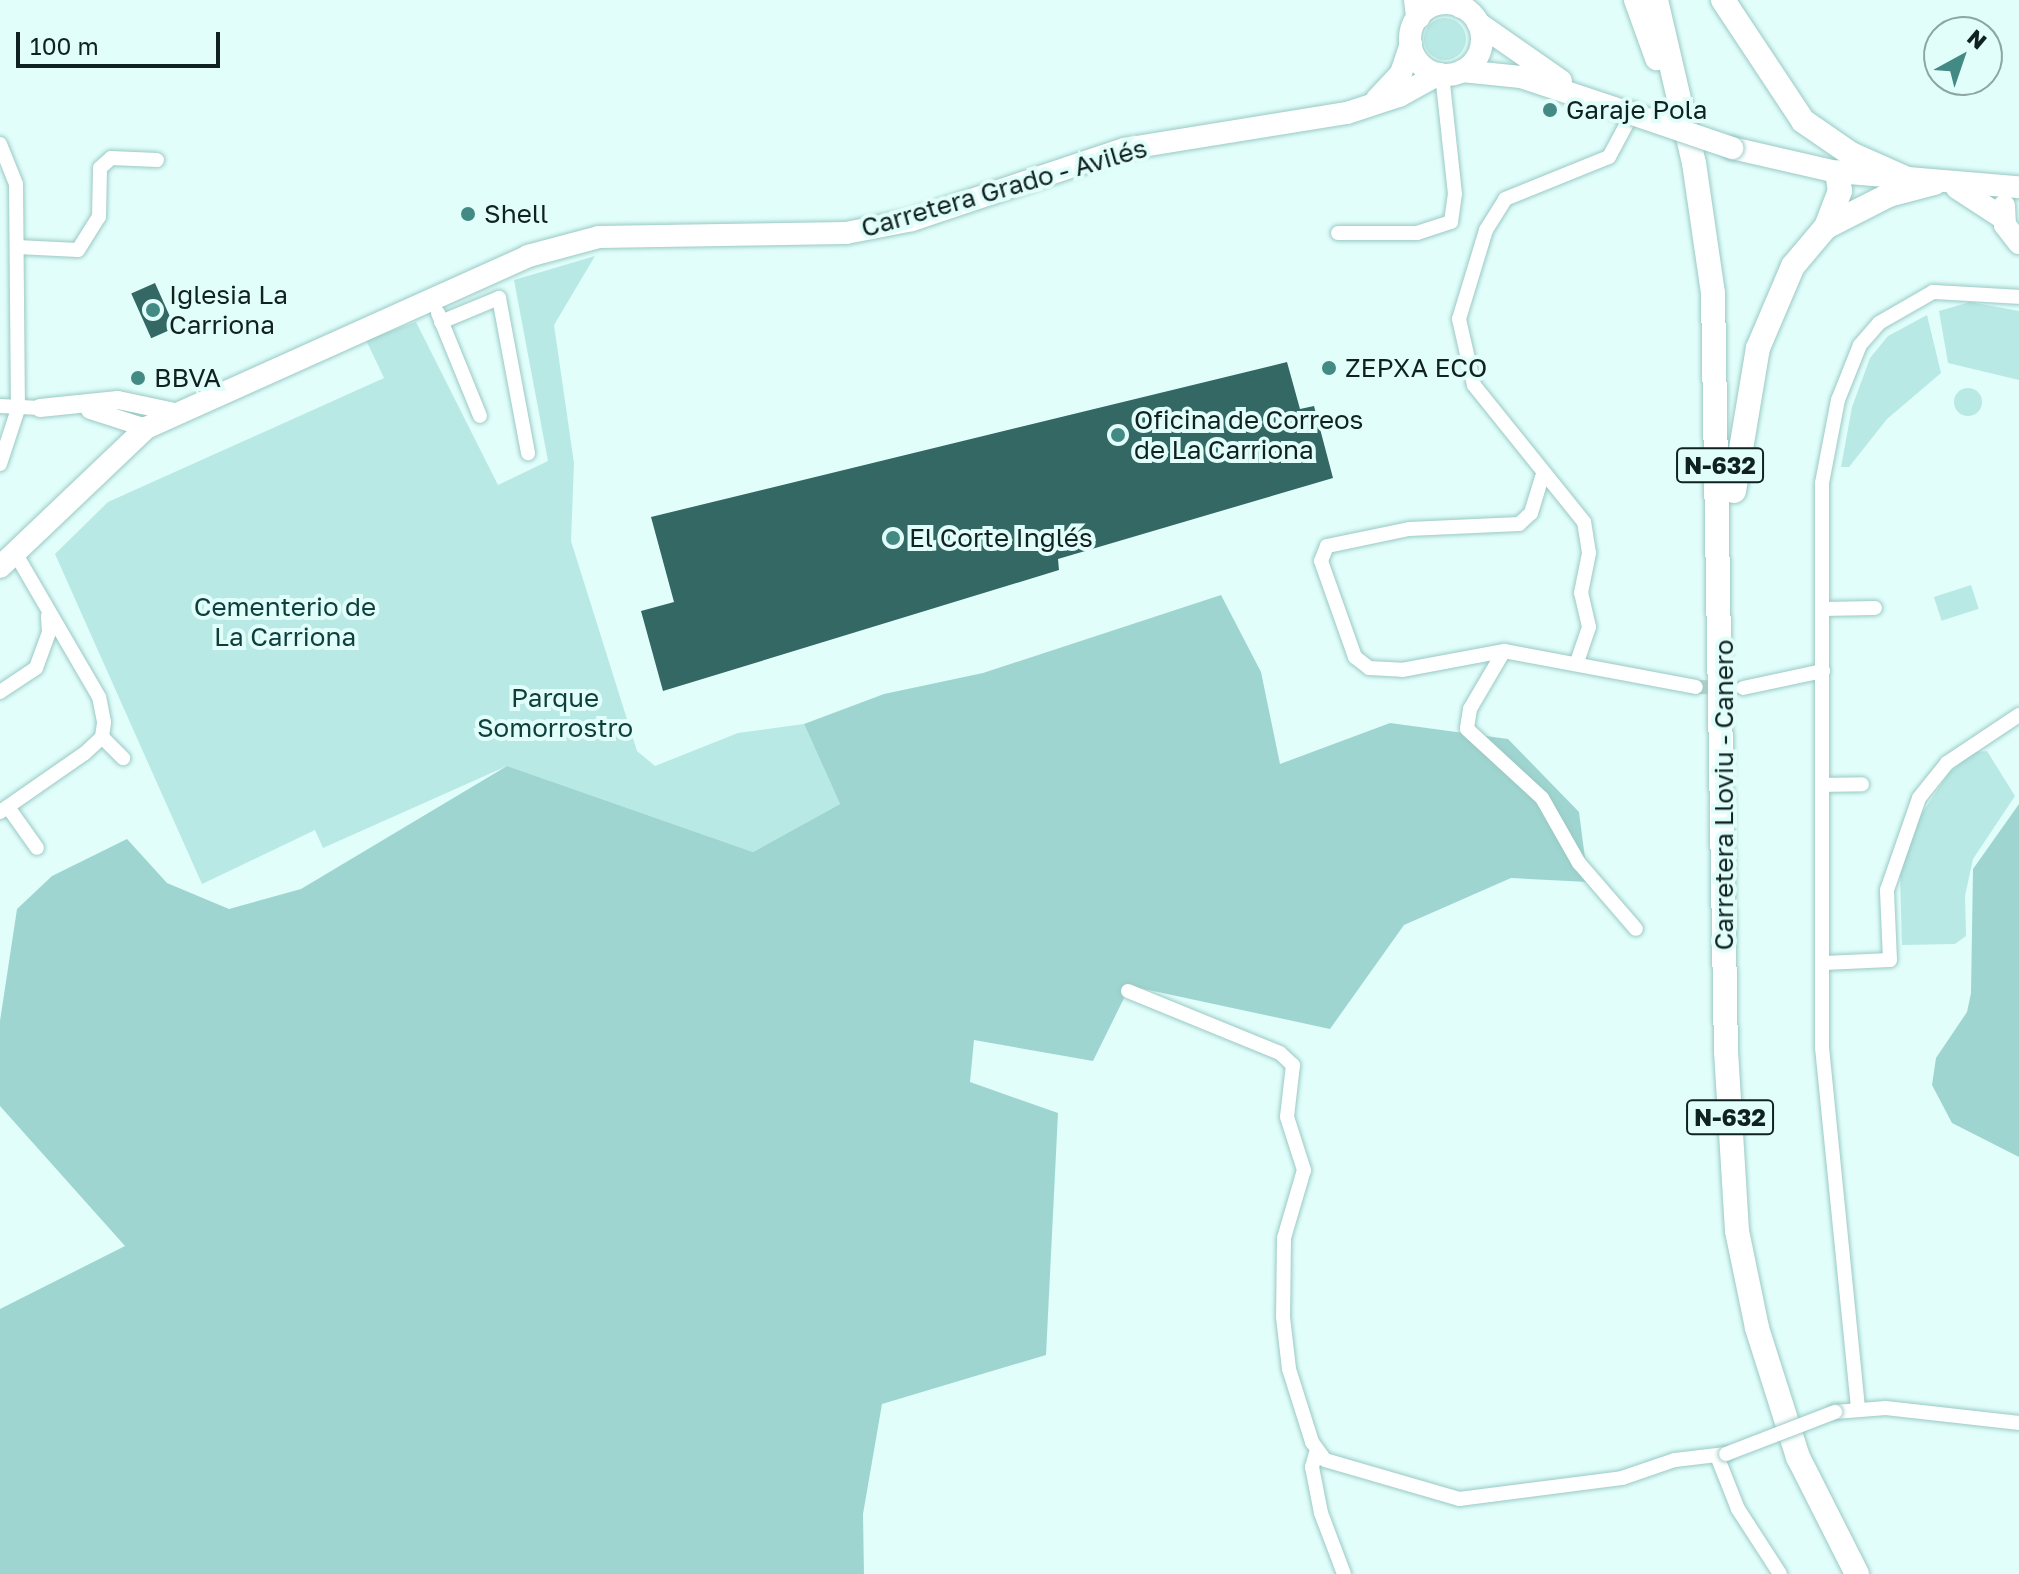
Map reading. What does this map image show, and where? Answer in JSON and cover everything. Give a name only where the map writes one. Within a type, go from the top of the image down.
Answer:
[{"type":"highway","points":[[1636,0],[1666,84],[1713,293]]},
{"type":"highway","name":"Carretera Lloviu - Canero","points":[[1656,0],[1694,163],[1713,293],[1723,637],[1726,1051],[1737,1231],[1757,1328],[1798,1457],[1857,1574]]},
{"type":"highway","points":[[1723,0],[1803,121],[1844,150],[1930,183]]},
{"type":"highway","points":[[1723,637],[1735,469],[1758,348],[1780,287],[1826,227],[1840,191],[1837,172]]},
{"type":"highway","points":[[1826,227],[1889,195],[1930,183]]},
{"type":"main road","points":[[1366,107],[1396,82],[1411,44],[1417,9],[1433,6],[1465,10],[1579,92],[1632,114],[1732,148],[1837,172],[1930,183],[2018,187],[2003,218]]},
{"type":"main road","points":[[1447,73],[1480,50],[1465,10]]},
{"type":"main road","points":[[1411,44],[1420,63],[1447,73],[1579,92]]},
{"type":"main road","name":"Carretera Grado - Avilés","points":[[432,299],[528,256],[599,237],[846,233],[912,220],[1124,149],[1366,107],[1447,73]]},
{"type":"main road","points":[[1930,183],[1988,203],[2003,218],[2019,243]]},
{"type":"main road","points":[[8,562],[146,428],[175,412],[432,299]]},
{"type":"street","points":[[1338,233],[1417,233],[1451,222],[1455,194],[1447,73]]},
{"type":"street","points":[[1577,662],[1589,627],[1581,593],[1589,553],[1584,522],[1568,497],[1542,477],[1474,385],[1460,343],[1464,296],[1486,230],[1505,199],[1609,157],[1632,114]]},
{"type":"street","points":[[0,144],[16,184],[17,247],[6,314],[18,409],[0,464]]},
{"type":"street","points":[[17,247],[78,250],[99,217],[100,168],[111,158],[157,160]]},
{"type":"street","points":[[0,205],[17,207]]},
{"type":"street","points":[[1858,1408],[1827,1126],[1822,483],[1838,400],[1860,345],[1901,306],[1933,292],[2019,297]]},
{"type":"street","points":[[441,322],[499,298],[528,453]]},
{"type":"street","points":[[432,299],[480,416]]},
{"type":"street","points":[[0,406],[40,408],[118,400],[175,412]]},
{"type":"street","points":[[40,408],[104,410],[146,428]]},
{"type":"street","points":[[1542,477],[1531,513],[1519,524],[1409,529],[1327,546],[1321,561],[1355,657],[1369,668],[1402,670],[1504,651],[1577,662],[1696,687]]},
{"type":"street","points":[[8,562],[48,612],[99,697],[102,737],[123,758]]},
{"type":"street","points":[[1822,609],[1875,608]]},
{"type":"street","points":[[0,692],[36,668],[49,632],[48,612]]},
{"type":"street","points":[[1504,651],[1470,709],[1467,729],[1542,798],[1579,863],[1636,929]]},
{"type":"street","points":[[1743,688],[1823,671]]},
{"type":"street","points":[[1824,963],[1890,960],[1887,890],[1919,798],[1947,763],[2019,715]]},
{"type":"street","points":[[37,848],[4,810],[102,737]]},
{"type":"street","points":[[1823,785],[1862,784]]},
{"type":"street","points":[[1128,991],[1280,1053],[1293,1065],[1287,1117],[1304,1170],[1284,1238],[1283,1317],[1289,1369],[1316,1453],[1312,1467],[1321,1513],[1344,1574]]},
{"type":"street","points":[[1316,1453],[1361,1474],[1459,1499],[1622,1478],[1675,1460],[1722,1455],[1835,1412],[1858,1408],[2019,1423]]},
{"type":"street","points":[[1722,1455],[1738,1509],[1780,1574]]},
{"type":"green space","points":[[1445,18],[1460,24],[1466,39],[1460,54],[1445,60],[1430,54],[1424,39],[1430,24]]},
{"type":"green space","name":"Cementerio de La Carriona","points":[[595,256],[554,325],[574,463],[571,541],[637,751],[655,766],[738,733],[804,724],[840,804],[753,852],[507,766],[323,848],[315,830],[202,884],[55,554],[108,502],[384,378],[366,340],[416,322],[498,485],[548,461],[514,280]]},
{"type":"green space","points":[[1970,302],[2019,311],[2019,380],[1948,363],[1939,311]]},
{"type":"green space","points":[[1927,315],[1941,373],[1887,419],[1849,467],[1841,467],[1852,407],[1870,358],[1888,336]]},
{"type":"green space","points":[[1968,388],[1978,392],[1982,402],[1978,412],[1968,416],[1958,412],[1954,402],[1958,392]]},
{"type":"green space","points":[[1971,585],[1979,609],[1942,621],[1934,597]]},
{"type":"green space","points":[[1987,751],[2015,796],[1973,859],[1965,896],[1966,936],[1955,944],[1902,945],[1900,875],[1916,822],[1949,773],[1974,752]]},
{"type":"shaded area","points":[[1221,595],[1261,672],[1280,764],[1390,723],[1508,739],[1579,812],[1588,882],[1511,878],[1404,925],[1330,1029],[1130,986],[1093,1061],[974,1040],[970,1082],[1058,1113],[1046,1355],[882,1404],[863,1514],[864,1574],[0,1574],[0,1309],[125,1246],[0,1106],[0,1021],[17,909],[52,876],[127,839],[167,883],[229,909],[301,889],[507,766],[753,852],[840,804],[804,724],[884,694],[983,673]]},
{"type":"shaded area","points":[[2019,804],[2019,1157],[1952,1123],[1932,1085],[1936,1058],[1967,1012],[1971,993],[1973,869]]},
{"type":"building","name":"Iglesia La Carriona","points":[[155,283],[175,328],[151,338],[131,294]]},
{"type":"building","name":"El Corte Inglés","points":[[1287,362],[1300,409],[1314,406],[1333,478],[1058,559],[1059,570],[663,691],[641,611],[674,602],[651,517]]},
{"type":"tunnel","points":[[1696,687],[1743,688]]},
{"type":"place","name":"Garaje Pola","points":[[1550,110]]},
{"type":"place","name":"Shell","points":[[468,214]]},
{"type":"place","name":"Iglesia La Carriona","points":[[153,310]]},
{"type":"place","name":"ZEPXA ECO","points":[[1329,368]]},
{"type":"place","name":"BBVA","points":[[138,378]]},
{"type":"place","name":"Oficina de Correos de La Carriona","points":[[1118,435]]},
{"type":"place","name":"El Corte Inglés","points":[[893,538]]},
{"type":"park label","name":"Parque Somorrostro","points":[[555,713]]}]
